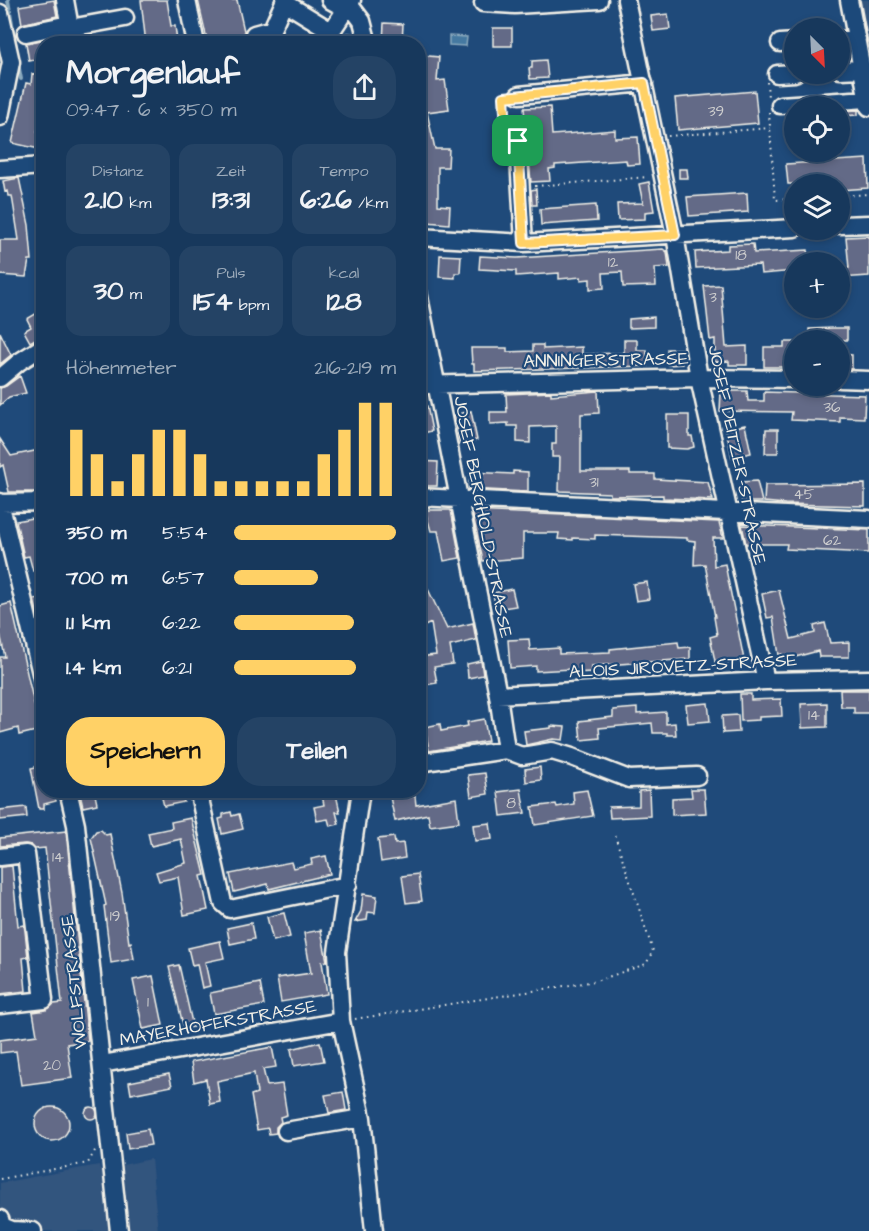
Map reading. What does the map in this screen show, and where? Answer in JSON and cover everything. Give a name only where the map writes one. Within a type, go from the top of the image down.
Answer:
[{"type":"street","points":[[65,0],[71,32]]},
{"type":"street","points":[[187,0],[194,36]]},
{"type":"street","points":[[330,0],[349,4],[362,21],[366,36]]},
{"type":"street","points":[[483,3],[515,5],[598,0]]},
{"type":"street","name":"JOSEF DEITZER-STRASSE","points":[[626,0],[675,235],[699,378],[766,681]]},
{"type":"street","points":[[849,0],[849,18]]},
{"type":"street","points":[[254,34],[272,29],[282,1],[326,36]]},
{"type":"street","points":[[328,36],[349,4]]},
{"type":"street","points":[[0,13],[11,62],[0,117]]},
{"type":"street","points":[[26,33],[71,32],[125,18]]},
{"type":"street","points":[[780,105],[868,103],[862,69],[850,44]]},
{"type":"street","points":[[850,70],[862,69]]},
{"type":"street","points":[[777,74],[784,74]]},
{"type":"street","points":[[519,95],[644,83]]},
{"type":"street","points":[[518,141],[524,243]]},
{"type":"street","points":[[2,167],[36,166]]},
{"type":"street","points":[[850,225],[869,224]]},
{"type":"street","points":[[426,237],[524,243],[784,229]]},
{"type":"street","name":"JOSEF BERGHOLD-STRASSE","points":[[426,330],[498,694],[506,750]]},
{"type":"street","points":[[0,378],[36,351]]},
{"type":"street","name":"ANNINGERSTRASSE","points":[[426,384],[699,378],[784,379]]},
{"type":"street","points":[[850,379],[869,380]]},
{"type":"street","points":[[426,497],[869,519]]},
{"type":"street","points":[[36,502],[0,502],[36,653]]},
{"type":"street","name":"ALOIS JIROVETZ-STRASSE","points":[[498,694],[766,681],[869,679]]},
{"type":"street","points":[[426,762],[506,750],[522,756],[552,751],[629,779],[697,776]]},
{"type":"street","name":"WOLFSTRASSE","points":[[70,798],[76,825],[119,1231]]},
{"type":"street","points":[[200,798],[223,903],[230,909],[348,885]]},
{"type":"street","points":[[360,798],[337,952],[340,1021],[362,1118],[374,1231]]},
{"type":"street","points":[[0,857],[26,854],[44,1000],[0,1005]]},
{"type":"street","name":"MAYERHOFERSTRASSE","points":[[102,1064],[340,1021]]},
{"type":"street","points":[[286,1131],[362,1118]]},
{"type":"street","points":[[0,1219],[2,1226],[12,1230],[33,1231]]},
{"type":"path","points":[[777,74],[767,75],[775,200],[784,200]]},
{"type":"path","points":[[518,141],[507,142],[504,97],[519,95]]},
{"type":"path","points":[[655,138],[770,128]]},
{"type":"path","points":[[536,186],[663,176]]},
{"type":"path","points":[[850,195],[869,194]]},
{"type":"path","points":[[340,1021],[596,981],[646,964],[653,951],[615,836]]},
{"type":"path","points":[[0,1179],[88,1163],[101,1138],[109,1137]]},
{"type":"shaded area","points":[[854,0],[869,0],[869,79]]},
{"type":"shaded area","points":[[449,36],[467,37],[466,46],[449,45]]},
{"type":"shaded area","points":[[151,1159],[158,1231],[0,1231],[0,1183],[99,1165],[100,1169]]},
{"type":"building","points":[[54,0],[57,16],[22,24],[19,6]]},
{"type":"building","points":[[141,0],[167,0],[171,26],[175,26],[176,36],[145,36]]},
{"type":"building","points":[[198,0],[237,0],[245,36],[206,36]]},
{"type":"building","points":[[668,14],[670,29],[653,31],[651,16]]},
{"type":"building","points":[[384,23],[403,24],[402,36],[383,36]]},
{"type":"building","points":[[493,28],[512,28],[512,46],[493,46]]},
{"type":"building","points":[[347,33],[355,36],[345,36]]},
{"type":"building","points":[[36,41],[36,60],[29,61],[26,43]]},
{"type":"building","points":[[426,56],[439,57],[437,81],[445,80],[449,109],[427,112],[435,149],[449,149],[448,167],[438,167],[438,205],[450,206],[449,224],[427,222],[428,215],[426,215]]},
{"type":"building","points":[[546,60],[548,78],[530,79],[529,68],[532,68],[532,61]]},
{"type":"building","points":[[32,74],[36,74],[36,148],[12,143],[26,83],[31,84]]},
{"type":"building","points":[[755,91],[758,123],[678,130],[675,98]]},
{"type":"building","points":[[550,107],[552,135],[615,130],[615,138],[638,137],[640,164],[627,165],[626,160],[555,165],[555,168],[549,169],[550,181],[531,182],[524,108]]},
{"type":"building","points":[[850,110],[858,110],[858,115],[850,115]]},
{"type":"building","points":[[867,159],[868,188],[850,189],[850,174],[787,174],[786,164],[850,162],[850,160]]},
{"type":"building","points":[[679,169],[687,169],[688,178],[679,178]]},
{"type":"building","points":[[19,178],[29,225],[32,260],[29,260],[26,277],[0,275],[0,240],[19,240],[12,196],[9,196],[8,191],[5,192],[3,181]]},
{"type":"building","points":[[649,182],[654,211],[645,212],[645,219],[618,220],[617,204],[643,203],[639,184]]},
{"type":"building","points":[[536,189],[537,205],[532,205],[531,190]]},
{"type":"building","points":[[747,193],[748,212],[689,216],[687,197]]},
{"type":"building","points":[[596,205],[597,221],[541,225],[540,209]]},
{"type":"building","points":[[869,236],[869,276],[850,277],[850,252],[847,252],[846,240],[850,240],[850,237]]},
{"type":"building","points":[[753,244],[754,253],[808,250],[808,252],[784,252],[784,272],[761,274],[760,265],[696,268],[695,252],[728,250],[728,245]]},
{"type":"building","points":[[663,249],[667,252],[669,267],[655,268],[656,286],[623,287],[622,272],[603,273],[604,288],[590,289],[590,279],[581,280],[581,277],[559,279],[559,273],[516,276],[516,271],[479,269],[480,256],[517,258]]},
{"type":"building","points":[[440,255],[461,256],[460,273],[455,273],[455,278],[439,277]]},
{"type":"building","points":[[721,285],[726,347],[747,346],[747,365],[729,365],[729,361],[715,362],[715,339],[710,340],[704,286]]},
{"type":"building","points":[[36,314],[36,339],[30,342],[24,331],[31,327],[27,319]]},
{"type":"building","points":[[654,317],[654,327],[629,328],[629,319]]},
{"type":"building","points":[[847,328],[847,330],[809,330]]},
{"type":"building","points":[[0,332],[11,355],[0,364]]},
{"type":"building","points":[[624,340],[637,340],[637,350],[647,350],[647,366],[474,371],[474,364],[472,364],[471,348],[507,348],[507,352],[533,351],[533,345],[543,345],[543,349],[582,347],[582,354],[624,353]]},
{"type":"building","points":[[764,347],[784,347],[784,367],[764,367]]},
{"type":"building","points":[[667,349],[682,349],[682,364],[668,365]]},
{"type":"building","points":[[850,355],[852,355],[852,369],[850,369]]},
{"type":"building","points":[[20,376],[26,393],[9,397],[0,405],[0,388]]},
{"type":"building","points":[[598,391],[599,413],[581,414],[581,471],[630,471],[630,474],[655,474],[655,479],[708,482],[713,500],[663,498],[663,495],[610,496],[610,493],[559,491],[560,457],[552,457],[552,444],[556,444],[556,426],[530,427],[530,443],[517,442],[517,426],[508,426],[508,423],[490,424],[490,412],[507,412],[506,394],[551,392],[551,395]]},
{"type":"building","points":[[721,391],[747,391],[748,401],[764,401],[764,392],[784,393],[784,396],[865,395],[864,418],[840,417],[840,422],[791,420],[792,412],[720,411]]},
{"type":"building","points":[[426,406],[432,431],[426,432]]},
{"type":"building","points":[[471,411],[477,440],[460,444],[454,415]]},
{"type":"building","points":[[667,415],[689,415],[689,436],[692,436],[694,447],[667,448]]},
{"type":"building","points":[[745,425],[751,453],[732,457],[726,429]]},
{"type":"building","points":[[766,429],[778,429],[778,453],[765,453]]},
{"type":"building","points":[[0,439],[11,456],[36,451],[36,492],[9,492],[3,465],[0,467]]},
{"type":"building","points":[[426,461],[438,462],[437,486],[426,486]]},
{"type":"building","points":[[513,471],[528,472],[528,492],[469,489],[470,472],[513,474]]},
{"type":"building","points":[[757,481],[762,502],[742,502],[741,482]]},
{"type":"building","points":[[865,484],[865,506],[764,502],[765,485]]},
{"type":"building","points":[[426,510],[451,510],[460,558],[444,561],[438,531],[431,531]]},
{"type":"building","points":[[472,511],[719,522],[723,538],[713,538],[714,566],[725,564],[744,660],[716,666],[710,637],[717,635],[715,617],[705,564],[694,565],[695,541],[687,540],[687,538],[595,535],[595,539],[573,538],[573,540],[558,539],[559,533],[523,533],[523,558],[483,561]]},
{"type":"building","points":[[32,518],[36,535],[36,570],[33,571],[29,556],[24,557],[16,521]]},
{"type":"building","points":[[742,525],[869,530],[869,553],[786,549],[787,544],[746,544]]},
{"type":"building","points":[[647,582],[649,599],[636,601],[633,584]]},
{"type":"building","points":[[426,585],[447,629],[473,623],[476,640],[450,646],[453,664],[434,667],[437,683],[426,685],[426,656],[436,655],[431,623],[426,625]]},
{"type":"building","points":[[512,589],[516,606],[496,609],[493,593]]},
{"type":"building","points":[[779,590],[791,639],[815,633],[814,626],[825,623],[830,643],[849,642],[849,657],[819,657],[818,651],[784,660],[782,654],[779,655],[773,617],[767,618],[762,594]]},
{"type":"building","points":[[11,603],[36,712],[36,731],[19,735],[18,728],[0,733],[0,657],[5,657],[0,633],[0,606]]},
{"type":"building","points":[[529,639],[530,650],[559,648],[559,654],[610,652],[610,649],[678,642],[679,648],[690,647],[690,659],[591,666],[592,672],[572,673],[572,669],[536,671],[536,666],[510,668],[508,640]]},
{"type":"building","points":[[481,661],[483,675],[468,678],[467,664]]},
{"type":"building","points":[[840,690],[869,690],[869,713],[854,713],[854,707],[841,707]]},
{"type":"building","points":[[740,694],[751,694],[751,700],[781,699],[782,716],[741,721]]},
{"type":"building","points":[[708,703],[710,721],[688,723],[686,705]]},
{"type":"building","points":[[827,703],[827,727],[802,728],[801,704]]},
{"type":"building","points":[[637,708],[637,714],[666,712],[666,724],[675,723],[676,735],[653,733],[652,723],[599,728],[600,738],[581,740],[579,721],[613,717],[613,710]]},
{"type":"building","points":[[738,715],[739,732],[723,733],[722,716]]},
{"type":"building","points":[[484,719],[488,741],[429,751],[426,727],[440,724],[441,731],[468,726],[467,722]]},
{"type":"building","points":[[551,726],[565,727],[563,740],[553,739],[526,745],[524,731],[551,728]]},
{"type":"building","points":[[36,767],[36,794],[31,768]]},
{"type":"building","points":[[540,767],[541,780],[526,782],[525,769]]},
{"type":"building","points":[[485,773],[488,794],[471,797],[468,775]]},
{"type":"building","points":[[521,789],[525,813],[501,816],[498,792]]},
{"type":"building","points":[[691,789],[704,789],[706,813],[672,815],[672,798],[692,797]]},
{"type":"building","points":[[587,790],[593,816],[535,825],[532,807],[574,804],[573,792]]},
{"type":"building","points":[[649,790],[650,816],[610,818],[609,807],[639,806],[639,791]]},
{"type":"building","points":[[37,798],[55,798],[56,801],[44,804],[44,809],[39,809]]},
{"type":"building","points":[[81,798],[96,798],[97,804],[83,807]]},
{"type":"building","points":[[162,798],[183,798],[184,802],[164,806]]},
{"type":"building","points":[[323,798],[337,798],[340,812],[336,812],[339,824],[330,826],[328,819],[317,821],[314,807],[324,805]]},
{"type":"building","points":[[390,798],[415,798],[416,805],[456,798],[459,822],[430,826],[428,814],[395,821]]},
{"type":"building","points":[[26,807],[27,817],[0,820],[0,810]]},
{"type":"building","points":[[231,812],[232,816],[239,814],[243,829],[222,834],[219,819],[223,818],[223,814]]},
{"type":"building","points":[[191,818],[205,875],[201,876],[208,910],[184,915],[178,877],[159,881],[156,872],[186,863],[181,839],[151,846],[148,833],[172,828],[171,822]]},
{"type":"building","points":[[490,823],[492,839],[475,841],[473,825]]},
{"type":"building","points":[[101,830],[106,835],[110,834],[129,943],[131,942],[134,959],[111,963],[104,906],[106,905],[91,838],[96,831]]},
{"type":"building","points":[[66,831],[88,1041],[67,1044],[72,1078],[21,1085],[16,1051],[0,1053],[0,1040],[37,1035],[33,1012],[46,1010],[54,1004],[62,1003],[45,848],[35,849],[25,844],[0,846],[0,838]]},
{"type":"building","points":[[394,837],[395,844],[403,843],[405,858],[381,862],[378,839]]},
{"type":"building","points":[[326,856],[330,874],[269,889],[268,884],[234,892],[230,874],[291,862],[293,868],[312,864],[311,859]]},
{"type":"building","points":[[12,866],[18,926],[24,925],[28,957],[23,958],[26,991],[0,994],[0,867]]},
{"type":"building","points":[[418,874],[422,901],[406,903],[402,876]]},
{"type":"building","points":[[363,894],[377,896],[375,913],[368,912],[367,920],[355,922],[361,911]]},
{"type":"building","points":[[284,913],[290,937],[273,941],[267,917]]},
{"type":"building","points":[[251,923],[254,939],[230,944],[227,928]]},
{"type":"building","points":[[321,930],[327,961],[322,962],[327,994],[281,1002],[277,978],[311,973],[304,933]]},
{"type":"building","points":[[220,941],[224,958],[205,962],[210,986],[202,988],[197,964],[192,965],[188,948]]},
{"type":"building","points":[[179,965],[193,1027],[184,1029],[169,967]]},
{"type":"building","points":[[153,976],[163,1025],[143,1029],[133,980]]},
{"type":"building","points":[[260,983],[264,1005],[214,1014],[210,993]]},
{"type":"building","points":[[320,1042],[324,1061],[294,1066],[291,1049]]},
{"type":"building","points":[[272,1047],[276,1067],[263,1069],[267,1086],[282,1084],[287,1115],[280,1117],[281,1122],[276,1127],[276,1133],[269,1134],[268,1128],[257,1130],[251,1095],[257,1093],[254,1073],[217,1081],[220,1102],[210,1104],[206,1079],[194,1082],[191,1062]]},
{"type":"building","points":[[169,1074],[172,1086],[131,1094],[129,1082]]},
{"type":"building","points":[[343,1092],[346,1110],[329,1113],[325,1095]]},
{"type":"building","points":[[52,1107],[64,1112],[69,1124],[64,1136],[52,1141],[40,1136],[35,1124],[40,1112]]},
{"type":"building","points":[[91,1107],[97,1113],[91,1119],[85,1113]]},
{"type":"building","points":[[148,1129],[151,1145],[128,1149],[126,1133]]},
{"type":"waterway","points":[[8,0],[16,47]]},
{"type":"waterway","points":[[18,63],[21,79]]},
{"type":"tram line","points":[[860,0],[869,48]]},
{"type":"route","points":[[644,83],[675,235],[524,243],[518,141],[507,142],[504,97],[644,83]]}]
